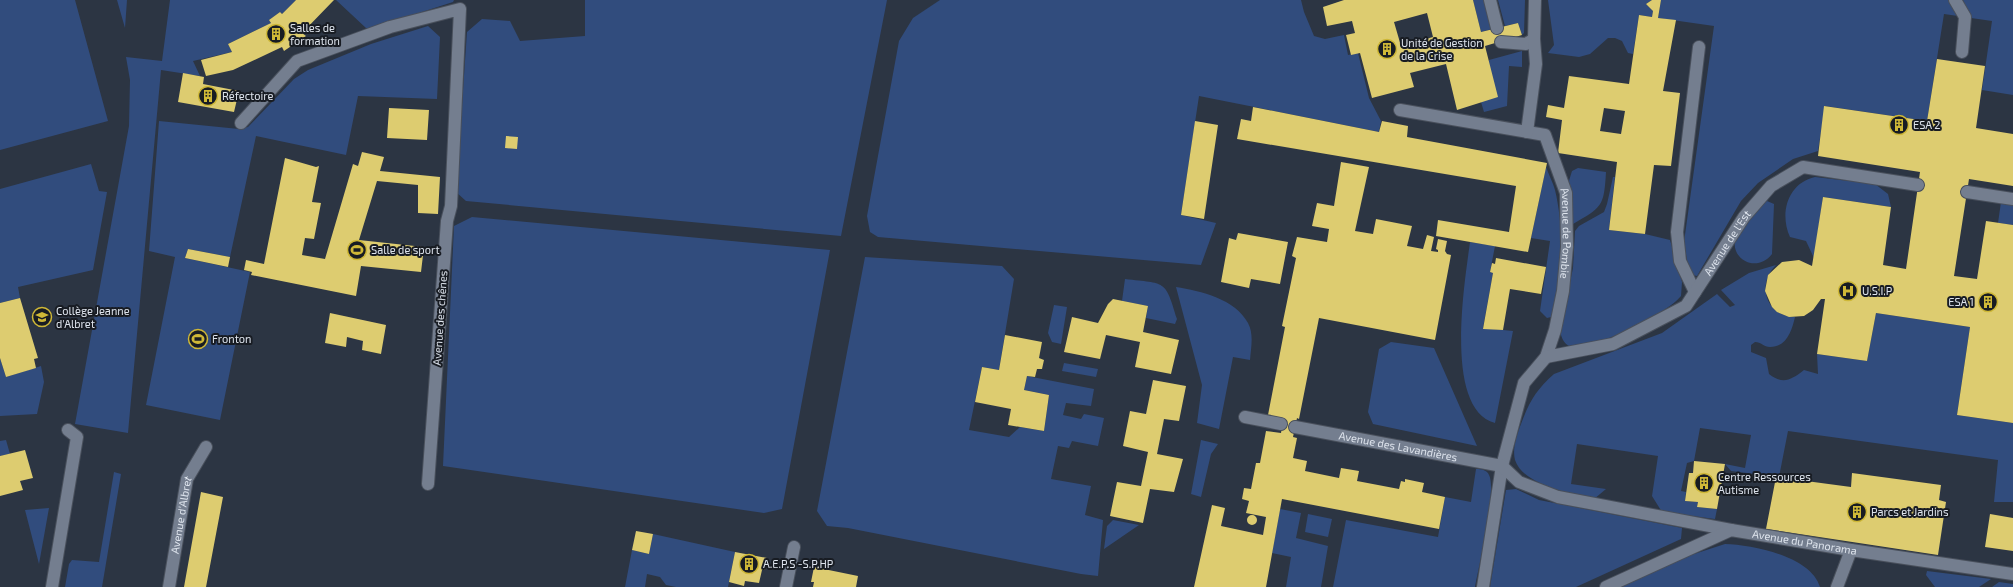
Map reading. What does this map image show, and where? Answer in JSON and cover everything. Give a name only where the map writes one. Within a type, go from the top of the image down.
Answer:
[{"type":"lane","points":[[1490,0],[1497,28]]},
{"type":"lane","points":[[1527,132],[1536,64],[1530,41],[1535,0]]},
{"type":"lane","points":[[1956,0],[1965,17],[1962,52]]},
{"type":"lane","name":"Avenue des chênes","points":[[241,123],[298,61],[390,27],[460,9],[451,206],[447,221],[428,484]]},
{"type":"lane","points":[[1501,42],[1530,41]]},
{"type":"lane","points":[[1695,292],[1680,261],[1677,232],[1699,47]]},
{"type":"lane","name":"Avenue de Pombie","points":[[1400,110],[1545,136],[1566,193],[1567,247],[1563,292],[1555,330],[1546,357],[1524,384],[1502,466],[1483,587]]},
{"type":"lane","name":"Avenue de l'Est","points":[[1546,357],[1613,344],[1686,306],[1744,217],[1771,186],[1803,167],[1918,185]]},
{"type":"lane","points":[[1966,192],[2013,199]]},
{"type":"lane","points":[[1245,417],[1281,424]]},
{"type":"lane","name":"Avenue des Lavandières","points":[[1295,427],[1502,466]]},
{"type":"lane","points":[[52,587],[77,437],[68,430]]},
{"type":"lane","name":"Avenue d'Albret","points":[[169,587],[187,479],[206,448]]},
{"type":"lane","name":"Avenue du Panorama","points":[[1502,466],[1519,482],[1558,497],[1731,530],[1850,550],[2013,574]]},
{"type":"lane","points":[[1606,587],[1731,530]]},
{"type":"lane","points":[[786,587],[794,547]]},
{"type":"lane","points":[[1837,587],[1850,550]]},
{"type":"shaded area","points":[[0,0],[75,0],[108,121],[0,150]]},
{"type":"shaded area","points":[[117,0],[127,0],[125,28]]},
{"type":"shaded area","points":[[170,0],[296,0],[282,14],[280,12],[269,20],[271,23],[228,44],[232,52],[193,61],[200,76],[161,70],[128,433],[75,424],[129,126],[130,80],[126,57],[162,61]]},
{"type":"shaded area","points":[[336,0],[454,0],[453,2],[372,28],[366,28]]},
{"type":"shaded area","points":[[585,0],[887,0],[841,236],[466,201],[456,192],[467,32],[482,19],[510,21],[520,41],[585,36]]},
{"type":"shaded area","points":[[940,0],[1301,0],[1304,12],[1314,36],[1325,39],[1344,35],[1348,55],[1358,53],[1369,98],[1381,121],[1379,132],[1199,96],[1181,215],[1216,223],[1201,265],[878,237],[870,232],[867,216],[899,41],[913,18]]},
{"type":"shaded area","points":[[1473,0],[1485,0],[1492,29],[1481,32]]},
{"type":"shaded area","points":[[1498,0],[1525,0],[1524,33],[1522,35],[1518,23],[1505,26]]},
{"type":"shaded area","points":[[1548,0],[1652,0],[1646,4],[1653,11],[1652,17],[1639,15],[1633,54],[1628,53],[1622,41],[1615,38],[1608,38],[1590,54],[1579,57],[1548,53],[1554,45]]},
{"type":"shaded area","points":[[1661,0],[1950,0],[1958,16],[1944,14],[1927,121],[1825,106],[1818,151],[1793,159],[1758,183],[1741,201],[1697,276],[1692,275],[1687,260],[1684,242],[1714,26],[1658,18]]},
{"type":"shaded area","points":[[1963,0],[2013,0],[2013,95],[1982,90],[1992,21],[1971,18]]},
{"type":"shaded area","points":[[428,26],[440,37],[437,99],[358,96],[346,155],[256,136],[230,257],[188,249],[185,258],[250,272],[220,420],[146,405],[175,257],[149,251],[159,121],[239,129],[248,127],[294,79],[308,70],[371,44]]},
{"type":"shaded area","points":[[1522,51],[1522,67],[1509,66],[1507,106],[1484,112],[1481,102],[1489,60]]},
{"type":"shaded area","points":[[91,164],[99,191],[107,192],[93,270],[18,287],[20,298],[0,303],[0,189]]},
{"type":"shaded area","points":[[1546,167],[1554,187],[1558,203],[1562,255],[1556,305],[1551,317],[1547,318],[1540,311],[1550,241],[1531,238]]},
{"type":"shaded area","points":[[1578,168],[1606,172],[1605,184],[1600,205],[1590,214],[1573,224],[1568,184],[1572,171]]},
{"type":"shaded area","points":[[1613,177],[1615,177],[1609,230],[1645,234],[1670,240],[1682,282],[1681,296],[1673,304],[1661,312],[1631,329],[1599,342],[1585,346],[1571,347],[1564,342],[1560,330],[1573,268],[1575,231],[1579,226],[1604,212]]},
{"type":"shaded area","points":[[1815,177],[1875,184],[1888,194],[1891,207],[1823,197],[1814,258],[1806,241],[1790,237],[1785,218],[1788,200],[1792,192],[1806,180]]},
{"type":"shaded area","points":[[1767,201],[1774,204],[1772,254],[1766,260],[1759,263],[1745,261],[1736,251],[1736,236],[1763,202]]},
{"type":"shaded area","points":[[2001,202],[2013,203],[2013,225],[1998,223]]},
{"type":"shaded area","points":[[472,217],[830,250],[782,509],[764,513],[443,466],[454,226]]},
{"type":"shaded area","points":[[1470,242],[1495,246],[1490,272],[1493,273],[1483,328],[1513,331],[1495,423],[1479,413],[1468,394],[1463,370],[1461,342],[1462,313]]},
{"type":"shaded area","points":[[865,257],[1002,266],[1014,279],[999,370],[982,367],[969,430],[1009,437],[1020,427],[1044,431],[1049,395],[1024,390],[1027,376],[1094,389],[1091,406],[1066,403],[1063,415],[1081,419],[1084,414],[1104,418],[1098,446],[1072,441],[1069,448],[1058,446],[1051,479],[1091,486],[1085,515],[1103,520],[1098,576],[1081,574],[848,528],[827,526],[817,511]]},
{"type":"shaded area","points":[[1776,265],[1766,281],[1767,298],[1777,311],[1785,315],[1795,317],[1794,322],[1788,337],[1781,344],[1770,347],[1755,342],[1751,345],[1751,352],[1766,358],[1769,374],[1779,379],[1791,379],[1804,370],[1818,374],[1817,354],[1867,361],[1876,313],[1970,327],[1957,415],[2013,423],[2013,502],[1994,502],[1998,460],[1788,431],[1779,477],[1731,471],[1725,464],[1745,468],[1751,435],[1700,428],[1694,461],[1687,463],[1681,491],[1686,492],[1685,501],[1698,502],[1697,507],[1717,509],[1715,519],[1662,512],[1652,496],[1658,456],[1577,444],[1571,484],[1606,489],[1594,499],[1549,487],[1528,476],[1520,469],[1514,456],[1515,442],[1519,428],[1534,397],[1542,385],[1554,374],[1662,333],[1717,294],[1730,307],[1735,305],[1721,290],[1749,273]]},
{"type":"shaded area","points":[[1125,279],[1156,283],[1162,286],[1170,297],[1177,319],[1175,324],[1146,318],[1148,306],[1122,301]]},
{"type":"shaded area","points":[[1176,287],[1206,294],[1226,302],[1242,315],[1250,327],[1252,341],[1250,360],[1233,357],[1219,429],[1197,423],[1202,385]]},
{"type":"shaded area","points":[[1054,305],[1067,307],[1061,344],[1052,342],[1048,333]]},
{"type":"shaded area","points":[[1391,342],[1434,348],[1477,446],[1373,424],[1368,412],[1379,349]]},
{"type":"shaded area","points":[[0,358],[6,377],[41,366],[44,382],[37,414],[0,416]]},
{"type":"shaded area","points":[[1064,363],[1098,369],[1096,377],[1062,371]]},
{"type":"shaded area","points":[[6,440],[10,454],[0,456],[0,441]]},
{"type":"shaded area","points":[[1201,440],[1218,444],[1211,454],[1201,497],[1191,494]]},
{"type":"shaded area","points":[[1476,469],[1486,471],[1489,475],[1491,483],[1491,496],[1475,587],[1333,587],[1346,520],[1438,537],[1445,497],[1471,502]]},
{"type":"shaded area","points":[[114,472],[121,474],[102,587],[65,587],[69,564],[72,560],[99,562]]},
{"type":"shaded area","points":[[1516,489],[1539,500],[1682,528],[1681,539],[1576,587],[1490,587],[1506,490]]},
{"type":"shaded area","points":[[49,508],[39,564],[25,510]]},
{"type":"shaded area","points":[[1280,509],[1301,513],[1296,538],[1328,546],[1321,587],[1286,587],[1291,557],[1272,553]]},
{"type":"shaded area","points":[[1308,514],[1332,519],[1328,537],[1305,532]]},
{"type":"shaded area","points":[[1113,520],[1139,525],[1104,549],[1107,526]]},
{"type":"shaded area","points":[[653,534],[735,552],[728,587],[676,587],[666,585],[660,577],[647,574],[645,587],[625,587],[632,550],[649,554]]},
{"type":"shaded area","points":[[1725,544],[1750,547],[1780,554],[1805,567],[1814,576],[1820,587],[1618,587],[1691,555]]},
{"type":"shaded area","points":[[1927,571],[1991,579],[1979,587],[1935,587],[1926,575]]},
{"type":"shaded area","points":[[1999,582],[2013,584],[2013,587],[1992,587]]},
{"type":"building","name":"Salles de formation","points":[[296,0],[334,0],[302,33],[306,36],[284,51],[282,47],[233,70],[206,76],[201,60],[232,52],[228,44],[271,23],[269,20],[280,12],[282,14]]},
{"type":"building","points":[[1344,0],[1473,0],[1481,32],[1518,23],[1522,35],[1485,46],[1498,97],[1457,110],[1446,64],[1410,73],[1414,87],[1372,98],[1360,53],[1351,55],[1346,35],[1355,33],[1352,21],[1327,26],[1323,7]],"holes":[[[1427,13],[1433,37],[1401,46],[1394,22]]]},
{"type":"building","points":[[1652,0],[1661,0],[1658,18],[1676,20],[1663,91],[1680,93],[1671,166],[1654,165],[1645,234],[1609,230],[1617,162],[1558,153],[1562,120],[1546,117],[1548,105],[1564,108],[1569,76],[1629,84],[1639,15],[1652,17],[1653,11],[1646,4]],"holes":[[[1604,108],[1625,111],[1621,134],[1600,131]]]},
{"type":"building","points":[[1937,59],[1985,66],[1976,128],[2013,134],[2013,186],[1969,179],[1954,276],[1977,279],[1986,221],[2013,225],[2013,423],[1957,415],[1970,327],[1876,313],[1867,361],[1817,354],[1825,299],[1821,299],[1813,310],[1804,316],[1789,317],[1777,312],[1772,307],[1765,291],[1768,275],[1782,262],[1799,260],[1812,266],[1823,197],[1891,207],[1883,265],[1906,269],[1920,172],[1818,156],[1824,106],[1927,121]]},
{"type":"building","name":"Réfectoire","points":[[183,73],[204,77],[203,84],[239,91],[234,112],[178,102]]},
{"type":"building","points":[[1253,107],[1379,132],[1382,121],[1408,126],[1407,137],[1547,163],[1528,252],[1436,236],[1438,220],[1509,232],[1516,186],[1237,139],[1241,119],[1251,121]]},
{"type":"building","points":[[389,108],[429,110],[427,140],[387,138]]},
{"type":"building","points":[[1195,121],[1218,125],[1204,219],[1181,215]]},
{"type":"building","points":[[506,136],[518,137],[517,149],[505,148]]},
{"type":"building","points":[[362,152],[384,157],[380,171],[440,177],[438,214],[418,213],[418,185],[377,181],[359,240],[424,247],[421,272],[361,266],[356,296],[251,275],[252,272],[244,270],[246,260],[264,264],[285,158],[316,167],[319,166],[312,202],[321,203],[314,239],[305,238],[302,255],[325,259],[353,164],[358,166]]},
{"type":"building","points":[[1341,162],[1369,167],[1355,231],[1373,234],[1376,219],[1412,226],[1407,246],[1423,249],[1427,235],[1434,237],[1431,251],[1438,252],[1436,249],[1438,239],[1447,241],[1445,251],[1447,254],[1451,255],[1435,340],[1319,318],[1299,419],[1297,418],[1293,437],[1297,438],[1293,458],[1307,461],[1305,471],[1339,478],[1341,468],[1359,471],[1357,481],[1399,489],[1401,481],[1405,482],[1405,479],[1424,483],[1422,492],[1445,497],[1439,529],[1282,499],[1266,587],[1194,587],[1212,505],[1225,508],[1221,526],[1263,535],[1266,517],[1246,513],[1249,501],[1242,499],[1244,488],[1251,489],[1256,463],[1260,463],[1266,431],[1281,433],[1283,421],[1268,415],[1285,327],[1282,326],[1296,258],[1292,256],[1297,237],[1327,242],[1329,229],[1312,226],[1317,203],[1334,206]]},
{"type":"building","points":[[1238,233],[1288,242],[1280,284],[1251,279],[1249,288],[1221,282],[1229,238],[1236,240]]},
{"type":"building","points":[[188,249],[230,257],[228,267],[185,258]]},
{"type":"building","points":[[1496,258],[1546,267],[1541,294],[1510,289],[1503,330],[1483,329],[1493,273],[1490,272],[1492,263],[1495,264]]},
{"type":"building","points":[[20,298],[38,358],[34,359],[36,368],[6,377],[0,358],[0,303]]},
{"type":"building","points":[[1113,299],[1148,306],[1143,332],[1179,340],[1171,374],[1135,367],[1140,342],[1106,335],[1100,359],[1064,352],[1072,317],[1098,323],[1108,304]]},
{"type":"building","points":[[330,313],[386,325],[381,354],[362,350],[363,341],[347,337],[346,347],[325,343]]},
{"type":"building","points":[[1005,335],[1042,342],[1039,358],[1044,360],[1042,369],[1037,369],[1035,377],[1027,376],[1024,390],[1049,395],[1044,431],[1008,425],[1011,409],[975,402],[982,367],[999,370]]},
{"type":"building","points":[[1153,380],[1186,386],[1179,421],[1164,419],[1157,454],[1183,459],[1174,492],[1150,489],[1143,523],[1110,516],[1117,482],[1141,486],[1148,452],[1123,446],[1130,411],[1146,414]]},
{"type":"building","points":[[25,450],[33,478],[20,481],[23,490],[0,496],[0,456]]},
{"type":"building","name":"Centre Ressources Autisme","points":[[1694,461],[1725,464],[1717,509],[1697,507],[1698,502],[1685,501],[1689,473],[1693,473]]},
{"type":"building","name":"Parcs et Jardins","points":[[1852,473],[1941,485],[1939,500],[1946,502],[1938,555],[1766,529],[1776,477],[1851,487]]},
{"type":"building","points":[[201,492],[223,497],[206,587],[184,587]]},
{"type":"building","points":[[1990,514],[2013,518],[2013,551],[1985,547]]},
{"type":"building","points":[[1252,515],[1257,520],[1252,525],[1247,520]]},
{"type":"building","points":[[636,531],[653,534],[649,554],[632,550]]},
{"type":"building","name":"A.E.P.S -S.P.HP","points":[[735,552],[767,558],[765,570],[762,570],[759,583],[745,581],[744,586],[729,582]]},
{"type":"building","points":[[814,567],[858,576],[856,587],[813,587],[814,582],[811,582]]},
{"type":"place","name":"Salles de formation","points":[[276,34]]},
{"type":"place","name":"Unité de Gestion de la Crise","points":[[1387,49]]},
{"type":"place","name":"Réfectoire","points":[[208,96]]},
{"type":"place","name":"ESA 2","points":[[1899,125]]},
{"type":"place","name":"Salle de sport","points":[[357,250]]},
{"type":"place","name":"U.S.I.P","points":[[1848,291]]},
{"type":"place","name":"ESA 1","points":[[1988,302]]},
{"type":"place","name":"Collège Jeanne d'Albret","points":[[42,317]]},
{"type":"place","name":"Fronton","points":[[198,339]]},
{"type":"place","name":"Centre Ressources Autisme","points":[[1704,483]]},
{"type":"place","name":"Parcs et Jardins","points":[[1857,512]]},
{"type":"place","name":"A.E.P.S -S.P.HP","points":[[749,564]]}]
